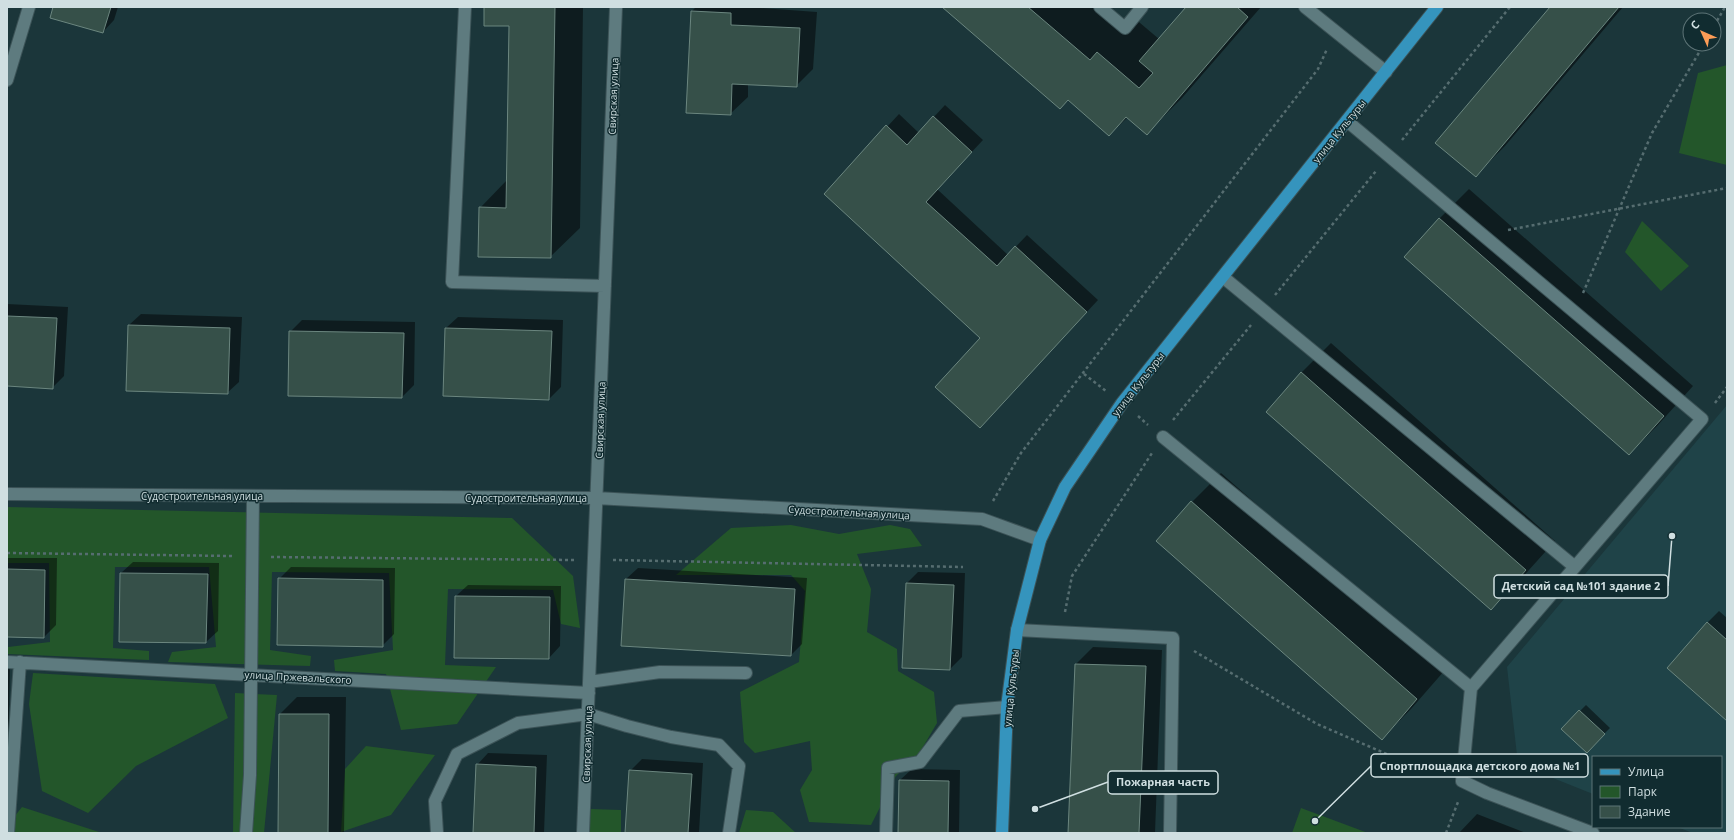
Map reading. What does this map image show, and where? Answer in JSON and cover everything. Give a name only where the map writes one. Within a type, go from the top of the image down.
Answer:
[{"type":"main road","name":"улица Культуры","points":[[1002,833],[1007,707],[1017,630],[1040,540],[1065,487],[1122,403],[1437,7]]},
{"type":"street","points":[[7,80],[29,7]]},
{"type":"street","points":[[465,7],[452,282],[605,286]]},
{"type":"street","name":"Свирская улица","points":[[583,833],[616,7]]},
{"type":"street","points":[[1100,7],[1125,28],[1142,7]]},
{"type":"street","points":[[1305,7],[1386,72]]},
{"type":"street","points":[[1347,121],[1702,419],[1471,688],[1464,782],[1487,793],[1593,833]]},
{"type":"street","points":[[1223,277],[1575,567]]},
{"type":"street","points":[[1162,437],[1471,688]]},
{"type":"street","name":"Судостроительная улица","points":[[7,494],[596,498],[982,519],[1040,540]]},
{"type":"street","points":[[246,833],[250,775],[253,496]]},
{"type":"street","points":[[1017,630],[1173,638],[1170,833]]},
{"type":"street","name":"улица Пржевальского","points":[[7,662],[251,675],[589,687],[660,672],[746,672]]},
{"type":"street","points":[[8,833],[20,662]]},
{"type":"street","points":[[886,833],[888,768],[920,762],[958,712],[1007,707]]},
{"type":"street","points":[[437,833],[435,801],[457,754],[518,723],[588,714],[671,737],[719,745],[739,766],[729,833]]},
{"type":"path","points":[[982,519],[1021,453],[1318,69],[1334,30]]},
{"type":"path","points":[[1574,312],[1652,133],[1699,52]]},
{"type":"path","points":[[1482,235],[1727,188]]},
{"type":"path","points":[[7,553],[594,560],[963,567]]},
{"type":"path","points":[[1173,638],[1317,724],[1396,758],[1464,782],[1446,833]]},
{"type":"shaded area","points":[[1727,405],[1727,833],[1693,833],[1680,828],[1722,828],[1722,756],[1592,756],[1592,794],[1518,764],[1507,667]]},
{"type":"green space","points":[[1727,65],[1727,165],[1679,153],[1698,73]]},
{"type":"green space","points":[[1642,221],[1689,266],[1661,291],[1625,252]]},
{"type":"green space","points":[[7,507],[512,518],[573,576],[580,628],[561,624],[553,590],[448,589],[445,665],[496,667],[457,724],[401,730],[386,674],[335,671],[334,660],[393,650],[389,573],[272,572],[270,650],[311,656],[310,666],[168,662],[172,652],[216,647],[209,567],[115,567],[113,648],[149,651],[149,660],[7,654],[8,647],[50,642],[49,563],[7,563]]},
{"type":"green space","points":[[791,525],[839,534],[890,525],[910,529],[922,546],[857,554],[871,589],[867,632],[897,649],[898,671],[934,692],[937,723],[920,752],[896,776],[871,825],[809,822],[800,790],[812,770],[810,741],[755,753],[744,742],[740,692],[799,662],[805,591],[791,575],[676,575],[731,528]]},
{"type":"green space","points":[[33,673],[215,684],[228,718],[136,766],[88,813],[42,791],[29,704]]},
{"type":"green space","points":[[235,693],[277,695],[264,833],[233,833]]},
{"type":"green space","points":[[366,746],[435,755],[391,815],[341,832],[345,769]]},
{"type":"green space","points":[[22,807],[99,833],[7,833],[7,826]]},
{"type":"green space","points":[[1301,808],[1368,833],[1292,833]]},
{"type":"green space","points":[[590,809],[621,810],[621,833],[590,833]]},
{"type":"green space","points":[[746,810],[773,812],[796,833],[739,833]]},
{"type":"building","points":[[53,7],[111,7],[103,33],[50,18]]},
{"type":"building","points":[[484,7],[555,7],[551,258],[478,257],[479,207],[506,208],[509,26],[484,26]]},
{"type":"building","points":[[942,7],[1028,7],[1090,60],[1097,52],[1139,88],[1153,73],[1139,61],[1186,7],[1237,7],[1248,17],[1147,135],[1126,117],[1109,136],[1068,100],[1060,109]]},
{"type":"building","points":[[1550,7],[1619,7],[1476,177],[1435,143]]},
{"type":"building","points":[[691,11],[731,13],[731,25],[800,28],[797,87],[732,84],[731,115],[686,113]]},
{"type":"building","points":[[933,116],[972,152],[926,202],[997,266],[1015,246],[1087,312],[980,428],[935,387],[980,338],[824,194],[886,125],[907,145]]},
{"type":"building","points":[[1439,218],[1664,416],[1629,455],[1404,257]]},
{"type":"building","points":[[7,316],[57,318],[53,389],[7,386]]},
{"type":"building","points":[[128,325],[230,328],[228,394],[126,391]]},
{"type":"building","points":[[445,328],[552,331],[549,400],[443,396]]},
{"type":"building","points":[[289,331],[404,333],[402,398],[288,396]]},
{"type":"building","points":[[1301,372],[1526,570],[1491,610],[1266,412]]},
{"type":"building","points":[[1191,501],[1417,699],[1382,740],[1156,541]]},
{"type":"building","points":[[7,569],[45,570],[44,638],[7,637]]},
{"type":"building","points":[[120,573],[208,574],[206,643],[119,642]]},
{"type":"building","points":[[278,578],[383,580],[383,647],[277,645]]},
{"type":"building","points":[[625,579],[795,589],[791,656],[621,646]]},
{"type":"building","points":[[906,583],[954,585],[950,670],[902,668]]},
{"type":"building","points":[[455,596],[550,597],[549,659],[454,658]]},
{"type":"building","points":[[1707,622],[1727,640],[1727,721],[1667,668]]},
{"type":"building","points":[[1075,664],[1146,666],[1139,833],[1068,833]]},
{"type":"building","points":[[1579,710],[1605,734],[1587,753],[1561,729]]},
{"type":"building","points":[[279,714],[329,714],[328,833],[278,833]]},
{"type":"building","points":[[476,764],[536,767],[534,833],[473,833]]},
{"type":"building","points":[[629,770],[692,774],[688,833],[625,833]]},
{"type":"building","points":[[899,780],[949,781],[948,833],[898,833]]},
{"type":"place","name":"Детский сад №101 здание 2","points":[[1672,536]]},
{"type":"place","name":"Пожарная часть","points":[[1035,809]]},
{"type":"place","name":"Спортплощадка детского дома №1","points":[[1315,821]]}]
